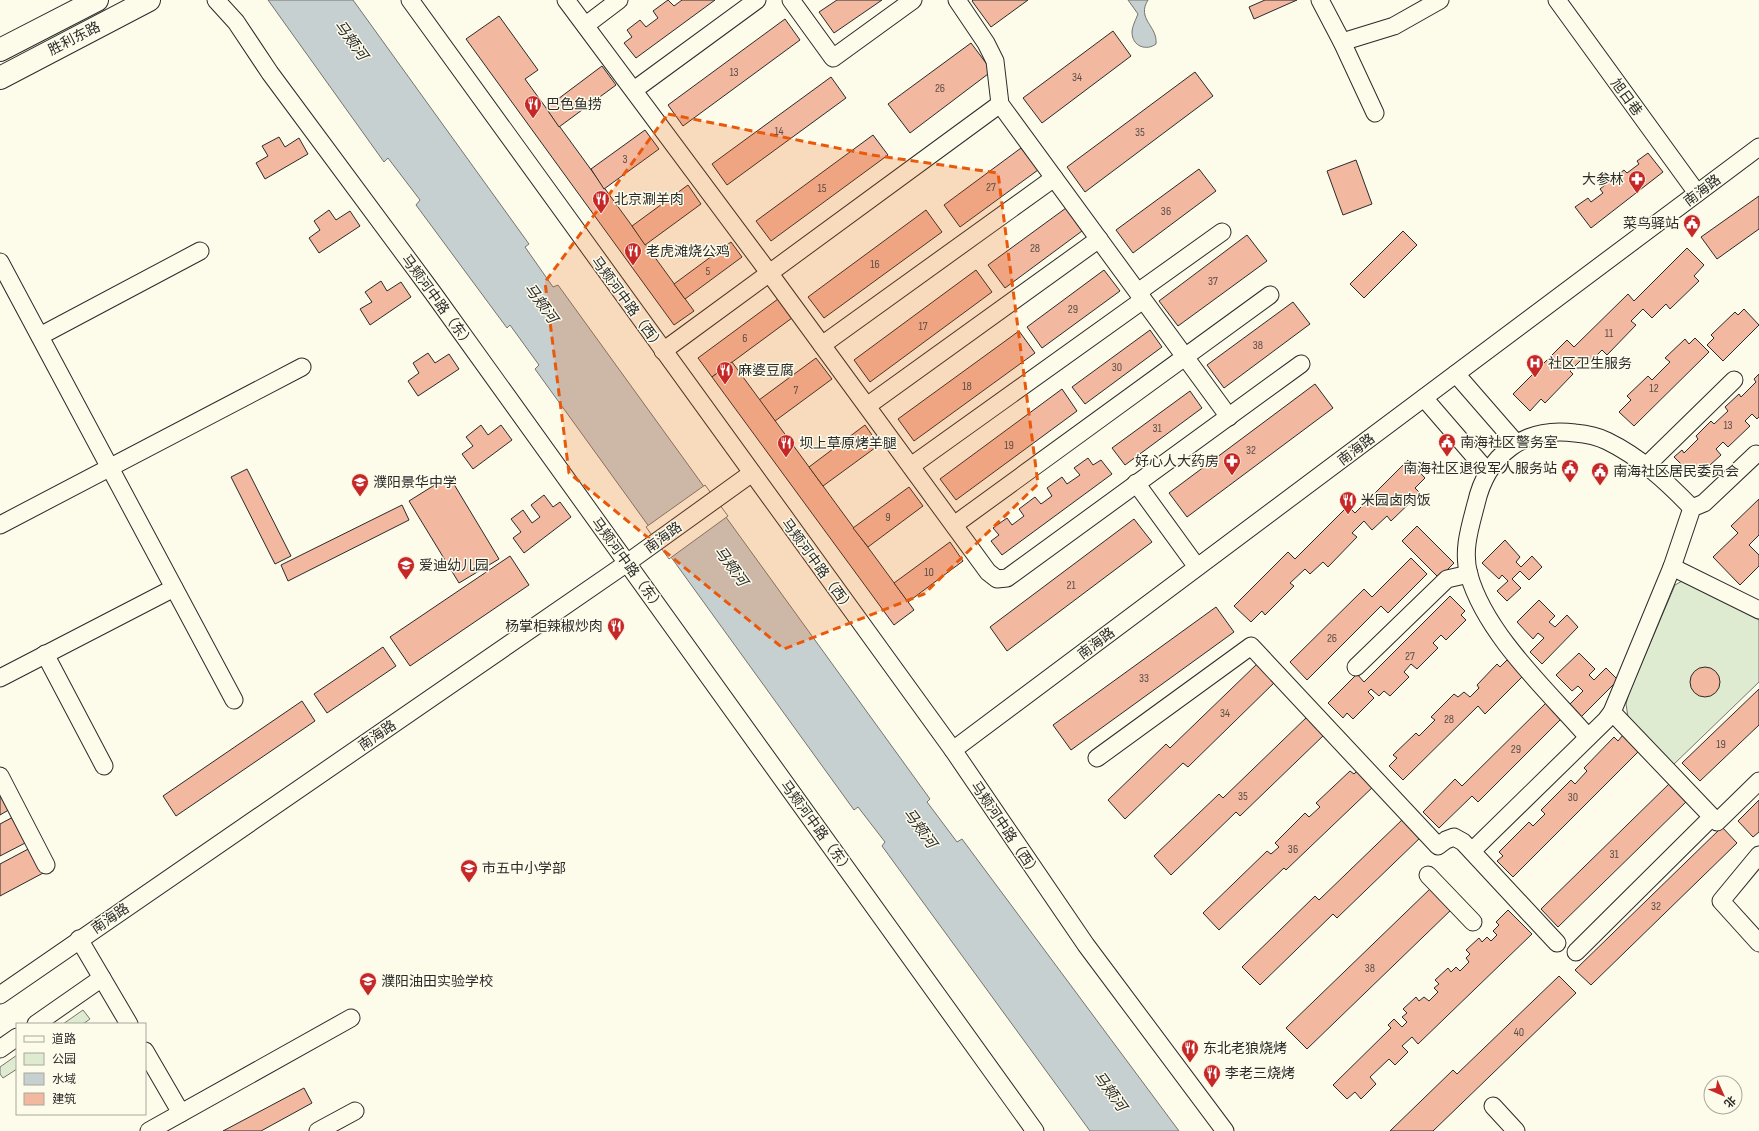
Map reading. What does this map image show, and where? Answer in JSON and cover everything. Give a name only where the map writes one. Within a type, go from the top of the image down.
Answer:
[{"type":"main road","name":"胜利东路","points":[[0,50],[97,0]]},
{"type":"main road","name":"胜利东路","points":[[0,78],[149,0]]},
{"type":"street","name":"马颊河中路（东）","points":[[216,0],[236,22],[270,73],[377,217],[1036,1131]]},
{"type":"street","name":"马颊河中路（西）","points":[[410,0],[952,750],[1086,945],[1225,1131]]},
{"type":"street","points":[[566,0],[770,274],[988,572],[997,579],[1008,578],[1136,483],[1301,364]]},
{"type":"street","points":[[586,26],[619,0]]},
{"type":"street","points":[[634,90],[757,0]]},
{"type":"street","points":[[791,0],[833,58],[913,0]]},
{"type":"street","points":[[958,0],[986,42],[995,61],[1000,104],[1229,416]]},
{"type":"street","points":[[1320,0],[1342,42],[1375,113]]},
{"type":"street","points":[[1342,42],[1394,26],[1440,0]]},
{"type":"street","name":"旭日巷","points":[[1557,0],[1697,193]]},
{"type":"street","points":[[663,351],[1000,104]]},
{"type":"street","name":"南海路","points":[[952,750],[1759,147]]},
{"type":"street","points":[[822,345],[1054,178]]},
{"type":"street","points":[[911,466],[1140,296],[1222,232]]},
{"type":"street","points":[[867,406],[1099,240]]},
{"type":"street","points":[[40,336],[200,251]]},
{"type":"street","points":[[0,262],[234,700]]},
{"type":"street","points":[[954,526],[1270,295]]},
{"type":"street","points":[[0,525],[302,367]]},
{"type":"street","points":[[1456,374],[1516,442]]},
{"type":"street","points":[[1646,466],[1734,380]]},
{"type":"street","points":[[1424,398],[1487,471]]},
{"type":"street","points":[[1588,737],[1498,632],[1482,608],[1468,574],[1466,549],[1480,487],[1487,471],[1502,454],[1516,442],[1563,431],[1589,435],[1606,440],[1646,466],[1672,487],[1692,508]]},
{"type":"street","points":[[1472,851],[1612,712],[1672,567],[1692,508],[1704,503],[1756,454]]},
{"type":"street","name":"南海路","points":[[0,995],[79,939],[627,563],[752,473]]},
{"type":"street","points":[[1136,483],[1197,567]]},
{"type":"street","points":[[1672,567],[1759,610]]},
{"type":"street","points":[[1356,667],[1446,579],[1468,574]]},
{"type":"street","points":[[0,678],[174,588]]},
{"type":"street","points":[[1097,758],[1251,646],[1438,846],[1446,840],[1454,837],[1463,842],[1557,943]]},
{"type":"street","points":[[45,654],[104,766]]},
{"type":"street","points":[[1612,712],[1717,822],[1759,781]]},
{"type":"street","points":[[0,776],[46,865]]},
{"type":"street","points":[[1576,952],[1712,817]]},
{"type":"street","points":[[1759,855],[1721,901],[1759,942]]},
{"type":"street","points":[[1428,875],[1473,922]]},
{"type":"street","points":[[79,939],[128,1023]]},
{"type":"street","points":[[37,1023],[102,978]]},
{"type":"street","points":[[149,1131],[351,1018]]},
{"type":"street","points":[[0,1049],[16,1038]]},
{"type":"street","points":[[146,1053],[181,1113]]},
{"type":"street","points":[[1493,1106],[1516,1131]]},
{"type":"street","points":[[318,1131],[355,1111]]},
{"type":"highlighted area","points":[[668,114],[872,155],[998,173],[1038,484],[924,594],[784,649],[569,473],[545,282]]},
{"type":"green space","points":[[1684,580],[1759,620],[1759,682],[1673,765],[1628,717],[1626,704],[1629,693],[1675,585]]},
{"type":"green space","points":[[83,1010],[90,1019],[84,1023],[64,1023]]},
{"type":"green space","points":[[16,1056],[16,1070],[3,1078],[0,1074],[0,1067]]},
{"type":"water","name":"马颊河","points":[[268,0],[353,0],[529,244],[525,247],[553,287],[558,285],[930,799],[927,802],[957,842],[962,839],[1179,1131],[1090,1131],[882,846],[885,842],[858,807],[854,810],[535,369],[539,365],[510,325],[507,328],[416,205],[420,200],[388,158],[384,162]]},
{"type":"water","points":[[1128,0],[1148,0],[1144,12],[1154,32],[1156,44],[1144,47],[1134,41],[1132,30],[1138,14]]},
{"type":"pier","points":[[705,485],[728,516],[669,559],[646,527]]},
{"type":"building","points":[[668,0],[674,6],[682,0],[715,0],[636,58],[624,43],[632,37],[627,30],[640,20],[646,27],[658,18],[653,11]]},
{"type":"building","points":[[837,0],[882,0],[834,33],[819,12]]},
{"type":"building","points":[[1028,0],[991,27],[972,1]]},
{"type":"building","points":[[1265,0],[1297,0],[1254,19],[1249,7]]},
{"type":"building","points":[[499,16],[538,70],[525,79],[694,311],[674,325],[466,39]]},
{"type":"building","points":[[785,19],[800,40],[683,126],[668,105]]},
{"type":"building","points":[[1113,31],[1131,56],[1042,123],[1023,98]]},
{"type":"building","points":[[971,43],[992,71],[910,133],[888,104]]},
{"type":"building","points":[[602,66],[616,85],[559,127],[546,108]]},
{"type":"building","points":[[1195,72],[1213,96],[1085,192],[1067,167]]},
{"type":"building","points":[[831,77],[846,98],[727,185],[712,164]]},
{"type":"building","points":[[645,130],[659,149],[604,189],[591,169]]},
{"type":"building","points":[[873,135],[888,155],[771,241],[756,221]]},
{"type":"building","points":[[279,137],[285,147],[299,138],[308,154],[265,179],[256,163],[268,156],[262,146]]},
{"type":"building","points":[[1021,148],[1038,170],[960,227],[944,205]]},
{"type":"building","points":[[1648,153],[1663,172],[1591,228],[1575,207],[1588,198],[1591,202],[1603,193],[1600,189],[1624,170],[1627,173],[1639,164],[1637,161]]},
{"type":"building","points":[[1356,160],[1372,204],[1343,215],[1327,171]]},
{"type":"building","points":[[1199,169],[1216,191],[1133,253],[1116,230]]},
{"type":"building","points":[[688,185],[701,204],[645,245],[632,226]]},
{"type":"building","points":[[1759,196],[1759,229],[1717,259],[1701,237]]},
{"type":"building","points":[[1066,208],[1082,231],[1005,288],[988,265]]},
{"type":"building","points":[[329,210],[336,220],[350,211],[360,226],[319,253],[309,238],[320,230],[314,221]]},
{"type":"building","points":[[926,210],[942,232],[824,318],[808,297]]},
{"type":"building","points":[[1403,231],[1417,245],[1364,298],[1350,284]]},
{"type":"building","points":[[1247,235],[1267,261],[1178,326],[1159,301]]},
{"type":"building","points":[[731,242],[742,257],[685,299],[674,284]]},
{"type":"building","points":[[1687,248],[1704,265],[1694,276],[1699,281],[1670,309],[1666,304],[1652,318],[1643,309],[1631,321],[1636,325],[1607,355],[1602,350],[1590,362],[1584,357],[1570,371],[1573,374],[1545,403],[1541,399],[1530,411],[1513,394],[1567,340],[1574,347],[1628,294],[1634,301]]},
{"type":"building","points":[[976,270],[992,292],[870,382],[854,360]]},
{"type":"building","points":[[1104,270],[1120,291],[1042,348],[1027,327]]},
{"type":"building","points":[[381,281],[387,291],[401,282],[411,297],[370,325],[360,309],[372,302],[365,292]]},
{"type":"building","points":[[778,299],[792,318],[712,377],[698,358]]},
{"type":"building","points":[[1293,302],[1310,324],[1224,388],[1207,365]]},
{"type":"building","points":[[1744,309],[1759,325],[1723,361],[1707,345],[1714,338],[1711,335],[1735,312],[1738,315]]},
{"type":"building","points":[[1150,330],[1162,347],[1085,404],[1072,387]]},
{"type":"building","points":[[1019,331],[1035,353],[914,441],[898,419]]},
{"type":"building","points":[[1695,338],[1709,352],[1634,426],[1619,412],[1631,400],[1627,396],[1648,376],[1652,380],[1670,362],[1665,358],[1685,339],[1689,344]]},
{"type":"building","points":[[428,353],[435,363],[449,354],[459,369],[418,396],[408,381],[419,373],[413,363]]},
{"type":"building","points":[[816,358],[832,379],[775,421],[759,400]]},
{"type":"building","points":[[732,362],[914,610],[894,625],[712,377]]},
{"type":"building","points":[[1759,374],[1759,417],[1757,419],[1752,414],[1745,421],[1750,426],[1728,447],[1723,442],[1716,449],[1721,455],[1698,476],[1693,471],[1691,474],[1674,457],[1682,450],[1684,453],[1698,439],[1696,436],[1711,421],[1714,424],[1728,411],[1725,407],[1739,394],[1741,397],[1756,382],[1754,379]]},
{"type":"building","points":[[1315,384],[1333,408],[1187,517],[1169,493]]},
{"type":"building","points":[[1062,389],[1077,411],[956,500],[940,479]]},
{"type":"building","points":[[1190,391],[1202,408],[1125,465],[1112,448]]},
{"type":"building","points":[[481,425],[488,435],[501,425],[512,440],[473,469],[462,454],[473,446],[466,437]]},
{"type":"building","points":[[865,425],[879,445],[823,486],[809,467]]},
{"type":"building","points":[[1088,458],[1093,465],[1101,460],[1112,474],[1002,555],[991,541],[999,535],[993,528],[1007,518],[1012,525],[1024,516],[1019,509],[1035,497],[1041,504],[1052,496],[1047,488],[1062,477],[1067,484],[1080,475],[1074,468]]},
{"type":"building","points":[[1408,460],[1425,478],[1415,488],[1420,493],[1391,521],[1387,516],[1372,530],[1364,521],[1352,533],[1357,537],[1328,567],[1323,562],[1310,574],[1305,569],[1290,583],[1294,586],[1265,615],[1262,611],[1251,622],[1234,606],[1288,552],[1295,559],[1348,506],[1355,513]]},
{"type":"building","points":[[247,469],[291,556],[275,564],[231,477]]},
{"type":"building","points":[[449,476],[499,559],[459,583],[409,501]]},
{"type":"building","points":[[909,487],[923,506],[868,547],[853,528]]},
{"type":"building","points":[[544,495],[553,507],[560,502],[571,517],[524,553],[513,538],[521,532],[511,519],[523,510],[532,523],[540,517],[531,505]]},
{"type":"building","points":[[1759,499],[1759,535],[1749,545],[1759,555],[1759,566],[1740,585],[1713,557],[1738,533],[1731,526]]},
{"type":"building","points":[[402,505],[409,520],[288,581],[281,565]]},
{"type":"building","points":[[1134,519],[1152,542],[1007,651],[990,627]]},
{"type":"building","points":[[1417,526],[1454,563],[1439,578],[1402,541]]},
{"type":"building","points":[[1505,540],[1520,557],[1516,562],[1521,567],[1532,556],[1542,567],[1529,580],[1520,571],[1512,579],[1521,588],[1507,601],[1497,591],[1508,581],[1502,575],[1499,579],[1482,563]]},
{"type":"building","points":[[950,542],[963,561],[908,602],[894,583]]},
{"type":"building","points":[[510,556],[529,585],[410,666],[390,637]]},
{"type":"building","points":[[1411,558],[1427,574],[1388,613],[1381,606],[1307,680],[1290,662],[1364,589],[1372,597]]},
{"type":"building","points":[[1450,596],[1465,611],[1461,615],[1466,620],[1446,640],[1441,635],[1433,643],[1438,648],[1417,669],[1411,664],[1404,672],[1409,677],[1390,696],[1384,691],[1379,696],[1371,689],[1368,692],[1374,698],[1353,719],[1347,713],[1343,718],[1328,703],[1357,674],[1364,682]]},
{"type":"building","points":[[1539,600],[1555,616],[1549,622],[1555,627],[1567,615],[1578,627],[1542,664],[1530,652],[1544,638],[1538,633],[1533,639],[1517,622]]},
{"type":"building","points":[[1216,607],[1234,632],[1071,750],[1053,725]]},
{"type":"building","points":[[383,647],[396,666],[327,713],[314,694]]},
{"type":"building","points":[[1579,653],[1595,669],[1589,675],[1594,680],[1606,668],[1618,680],[1581,717],[1569,705],[1583,691],[1578,686],[1572,691],[1556,675]]},
{"type":"building","points":[[1507,660],[1523,676],[1485,714],[1478,706],[1403,780],[1389,766],[1397,758],[1393,755],[1416,733],[1419,736],[1435,720],[1431,717],[1454,694],[1458,697],[1464,692],[1470,697],[1479,688],[1477,685],[1497,664],[1500,667]]},
{"type":"building","points":[[1258,663],[1276,681],[1188,767],[1183,763],[1125,819],[1108,800],[1166,744],[1170,748]]},
{"type":"building","points":[[1705,667],[1716,671],[1720,682],[1716,693],[1705,697],[1694,693],[1690,682],[1694,671]]},
{"type":"building","points":[[1759,689],[1759,725],[1700,781],[1682,763]]},
{"type":"building","points":[[302,701],[315,721],[176,816],[163,796]]},
{"type":"building","points":[[1547,702],[1562,718],[1478,802],[1472,796],[1439,828],[1423,812],[1455,779],[1462,786]]},
{"type":"building","points":[[1308,716],[1325,734],[1240,816],[1236,812],[1171,875],[1154,856],[1219,794],[1223,798]]},
{"type":"building","points":[[1623,735],[1639,751],[1513,877],[1497,861],[1503,856],[1499,852],[1529,822],[1533,826],[1545,814],[1541,810],[1571,780],[1575,784],[1587,771],[1584,768],[1614,737],[1618,741]]},
{"type":"building","points":[[1359,769],[1375,785],[1286,870],[1284,868],[1219,930],[1203,913],[1267,851],[1271,854],[1279,847],[1275,843],[1305,813],[1309,817],[1320,807],[1316,803],[1350,771],[1354,774]]},
{"type":"building","points":[[1671,782],[1688,800],[1558,927],[1541,909]]},
{"type":"building","points":[[0,786],[12,808],[0,815]]},
{"type":"building","points":[[1759,800],[1759,832],[1753,837],[1738,821]]},
{"type":"building","points":[[15,816],[29,841],[0,856],[0,824]]},
{"type":"building","points":[[1404,818],[1422,836],[1337,918],[1333,914],[1260,985],[1242,967],[1315,896],[1319,900]]},
{"type":"building","points":[[1722,827],[1737,843],[1591,985],[1575,970]]},
{"type":"building","points":[[32,847],[45,872],[0,896],[0,864]]},
{"type":"building","points":[[1432,887],[1453,908],[1307,1049],[1286,1028]]},
{"type":"building","points":[[1508,910],[1532,934],[1418,1044],[1412,1037],[1402,1046],[1408,1052],[1395,1065],[1389,1059],[1370,1077],[1376,1084],[1361,1099],[1355,1092],[1347,1099],[1333,1085],[1391,1028],[1388,1025],[1394,1019],[1402,1027],[1407,1022],[1402,1017],[1407,1013],[1403,1009],[1416,997],[1419,1001],[1424,997],[1429,1001],[1438,992],[1434,988],[1439,984],[1435,980],[1448,968],[1451,972],[1456,967],[1460,971],[1469,962],[1466,958],[1470,954],[1466,950],[1479,938],[1482,942],[1487,937],[1491,941],[1497,935],[1493,931],[1499,925],[1496,922]]},
{"type":"building","points":[[1559,976],[1576,993],[1433,1131],[1390,1131],[1453,1070],[1457,1074]]},
{"type":"building","points":[[304,1088],[312,1103],[261,1131],[223,1131]]},
{"type":"place","name":"巴色鱼捞","points":[[533,119]]},
{"type":"place","name":"大参林","points":[[1637,194]]},
{"type":"place","name":"北京涮羊肉","points":[[601,214]]},
{"type":"place","name":"菜鸟驿站","points":[[1692,238]]},
{"type":"place","name":"老虎滩烧公鸡","points":[[633,266]]},
{"type":"place","name":"社区卫生服务","points":[[1535,378]]},
{"type":"place","name":"麻婆豆腐","points":[[725,385]]},
{"type":"place","name":"南海社区警务室","points":[[1447,457]]},
{"type":"place","name":"坝上草原烤羊腿","points":[[786,458]]},
{"type":"place","name":"好心人大药房","points":[[1232,476]]},
{"type":"place","name":"南海社区退役军人服务站","points":[[1570,483]]},
{"type":"place","name":"南海社区居民委员会","points":[[1600,486]]},
{"type":"place","name":"濮阳景华中学","points":[[360,497]]},
{"type":"place","name":"米园卤肉饭","points":[[1348,515]]},
{"type":"place","name":"爱迪幼儿园","points":[[406,580]]},
{"type":"place","name":"杨掌柜辣椒炒肉","points":[[616,641]]},
{"type":"place","name":"市五中小学部","points":[[469,883]]},
{"type":"place","name":"濮阳油田实验学校","points":[[368,996]]},
{"type":"place","name":"东北老狼烧烤","points":[[1190,1063]]},
{"type":"place","name":"李老三烧烤","points":[[1212,1088]]}]
